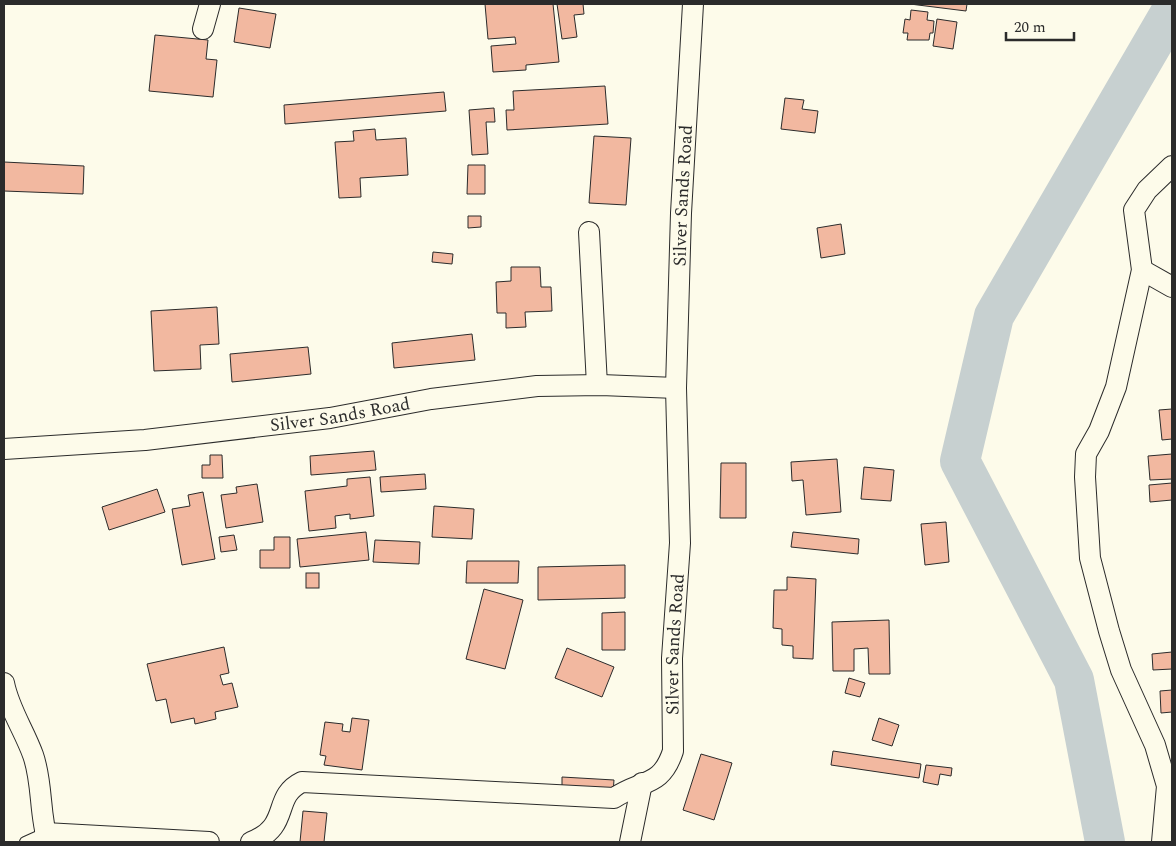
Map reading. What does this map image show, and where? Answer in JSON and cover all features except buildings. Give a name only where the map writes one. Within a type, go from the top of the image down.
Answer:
[{"type":"street","points":[[203,29],[210,4]]},
{"type":"street","name":"Silver Sands Road","points":[[630,842],[651,780],[668,765],[673,751],[672,658],[680,543],[676,388],[681,212],[693,4]]},
{"type":"street","points":[[1162,842],[1170,788],[1155,745],[1121,670],[1109,630],[1090,558],[1085,477],[1086,454],[1099,431],[1116,387],[1142,270],[1134,210],[1147,190],[1172,166]]},
{"type":"street","points":[[589,232],[597,385]]},
{"type":"street","points":[[1142,270],[1172,287]]},
{"type":"street","name":"Silver Sands Road","points":[[4,449],[145,440],[330,418],[431,399],[528,387],[597,385],[676,388]]},
{"type":"street","points":[[4,683],[6,696],[33,755],[41,790],[46,838],[209,842]]},
{"type":"street","points":[[251,842],[270,832],[278,822],[288,793],[302,782],[614,798],[628,789],[651,780]]},
{"type":"lane","points":[[25,842],[46,838]]},
{"type":"waterway","points":[[1105,842],[1074,680],[960,461],[994,316],[1172,10]]}]
